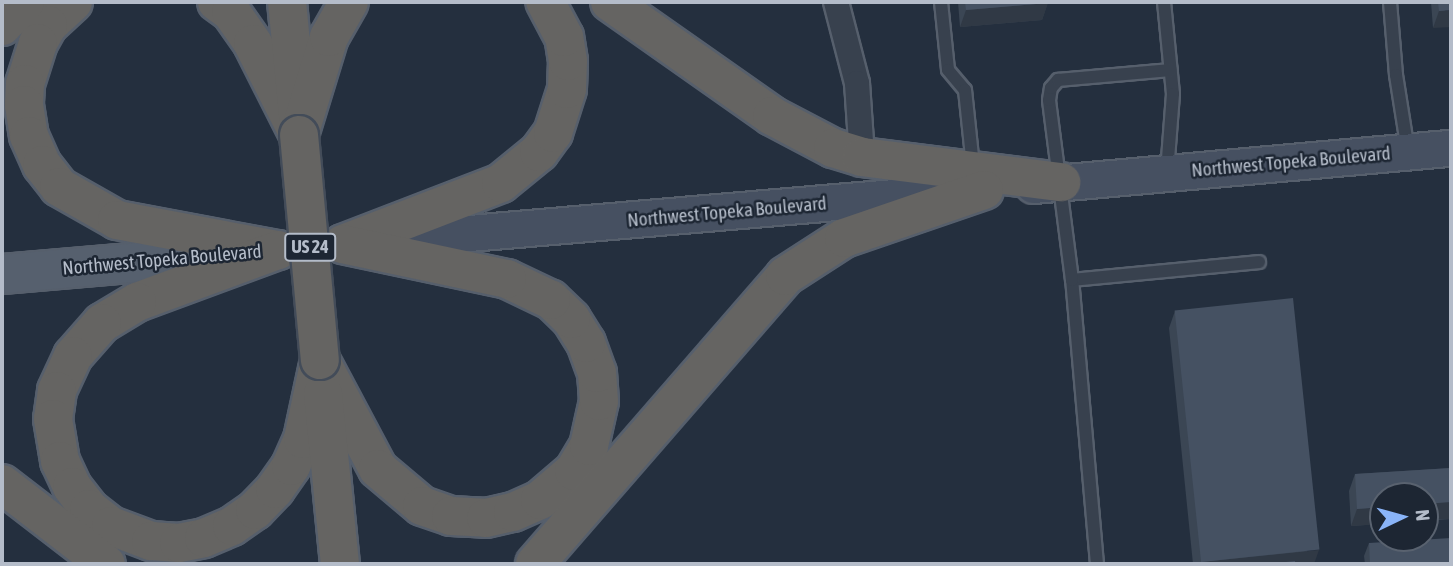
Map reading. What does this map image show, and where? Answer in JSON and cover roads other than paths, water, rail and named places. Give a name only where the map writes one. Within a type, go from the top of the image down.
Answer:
[{"type":"highway","points":[[2,26],[26,2]]},
{"type":"highway","points":[[73,2],[62,9],[43,34],[30,64],[24,105],[29,136],[42,165],[59,187],[117,220],[278,250]]},
{"type":"highway","points":[[217,2],[231,12],[253,44],[299,135]]},
{"type":"highway","name":"US 24","points":[[287,2],[340,564]]},
{"type":"highway","points":[[299,135],[329,37],[349,2]]},
{"type":"highway","points":[[343,244],[501,183],[539,152],[552,133],[567,89],[568,61],[564,37],[545,2]]},
{"type":"highway","points":[[610,2],[772,116],[833,148],[862,157],[979,180],[1062,182]]},
{"type":"highway","points":[[535,564],[785,276],[844,238],[979,180]]},
{"type":"highway","points":[[320,360],[378,469],[422,506],[451,516],[486,518],[513,512],[540,500],[574,471],[589,446],[599,401],[597,373],[586,343],[571,319],[551,300],[507,279],[343,244]]},
{"type":"highway","points":[[278,250],[137,302],[102,323],[73,356],[57,391],[53,419],[60,461],[89,509],[111,526],[151,541],[179,543],[204,538],[232,526],[255,510],[275,489],[291,466],[303,439],[320,360]]},
{"type":"highway","points":[[2,484],[106,564]]},
{"type":"main road","name":"Northwest Topeka Boulevard","points":[[1062,182],[1451,148]]},
{"type":"main road","name":"Northwest Topeka Boulevard","points":[[2,274],[343,244],[979,180]]},
{"type":"street","points":[[836,2],[857,83],[862,157]]},
{"type":"lane","points":[[941,2],[948,70],[965,90],[979,180]]},
{"type":"lane","points":[[1164,2],[1173,94],[1167,173]]},
{"type":"lane","points":[[1390,2],[1396,75],[1408,152]]},
{"type":"lane","points":[[1097,564],[1062,182],[1049,100],[1051,88],[1058,80],[1171,70]]},
{"type":"lane","points":[[1072,280],[1259,262]]}]
